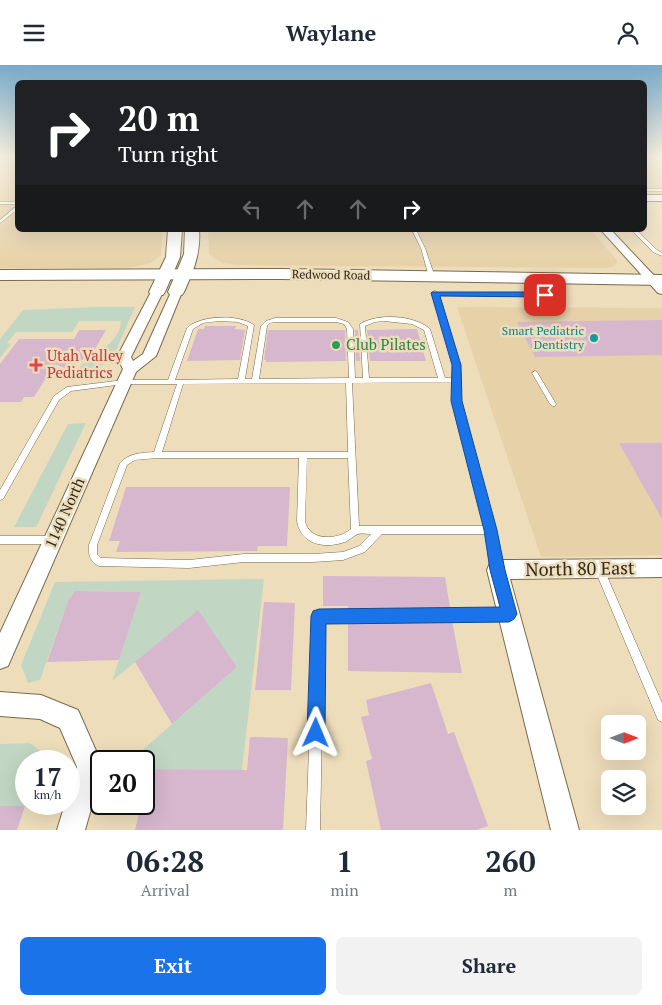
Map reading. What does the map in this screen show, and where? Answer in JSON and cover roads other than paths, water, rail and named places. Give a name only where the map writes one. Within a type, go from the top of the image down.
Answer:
[{"type":"main road","name":"Redwood Road","points":[[0,275],[184,275],[433,285],[660,287]]},
{"type":"main road","name":"Redwood Road","points":[[370,293],[433,285]]},
{"type":"main road","points":[[0,292],[196,292]]},
{"type":"street","points":[[647,198],[662,198]]},
{"type":"street","name":"1140 North","points":[[127,375],[124,357],[166,275],[173,257],[175,232]]},
{"type":"street","name":"1140 North","points":[[0,658],[127,375],[149,356],[184,275],[192,249],[192,232]]},
{"type":"street","points":[[608,232],[660,287]]},
{"type":"street","name":"North 80 East","points":[[498,570],[662,568]]},
{"type":"street","points":[[498,570],[566,830]]},
{"type":"street","points":[[0,704],[40,707],[68,719],[90,767],[71,830]]},
{"type":"lane","points":[[0,203],[15,205]]},
{"type":"lane","points":[[0,222],[15,208]]},
{"type":"lane","points":[[0,216],[7,216]]},
{"type":"lane","points":[[415,232],[423,248],[456,365],[456,401],[491,530],[498,570]]},
{"type":"lane","points":[[636,232],[654,251],[662,255]]},
{"type":"lane","points":[[643,232],[662,249]]},
{"type":"lane","points":[[171,381],[192,325],[201,321],[232,320],[245,321],[251,325],[241,381]]},
{"type":"lane","points":[[255,381],[264,326],[268,322],[275,320],[336,320],[346,323],[350,329],[355,530]]},
{"type":"lane","points":[[366,381],[362,325],[373,320],[417,322],[427,329],[442,380]]},
{"type":"lane","points":[[535,373],[553,404]]},
{"type":"lane","points":[[0,497],[59,394],[79,387],[127,375],[171,381],[457,380]]},
{"type":"lane","points":[[157,455],[181,381]]},
{"type":"lane","points":[[352,455],[157,455],[133,457],[124,463],[93,545],[94,558],[99,562],[189,564],[244,558],[344,556],[362,549],[380,530]]},
{"type":"lane","points":[[303,455],[301,521],[306,535],[316,540],[344,539],[355,530],[491,530]]},
{"type":"lane","points":[[0,540],[53,540]]},
{"type":"lane","points":[[600,569],[662,716]]},
{"type":"lane","points":[[313,830],[319,616],[509,614]]},
{"type":"place","name":"Smart Pediatric Dentistry","points":[[594,338]]},
{"type":"place","name":"Club Pilates","points":[[336,345]]},
{"type":"place","name":"Utah Valley Pediatrics","points":[[36,365]]}]
